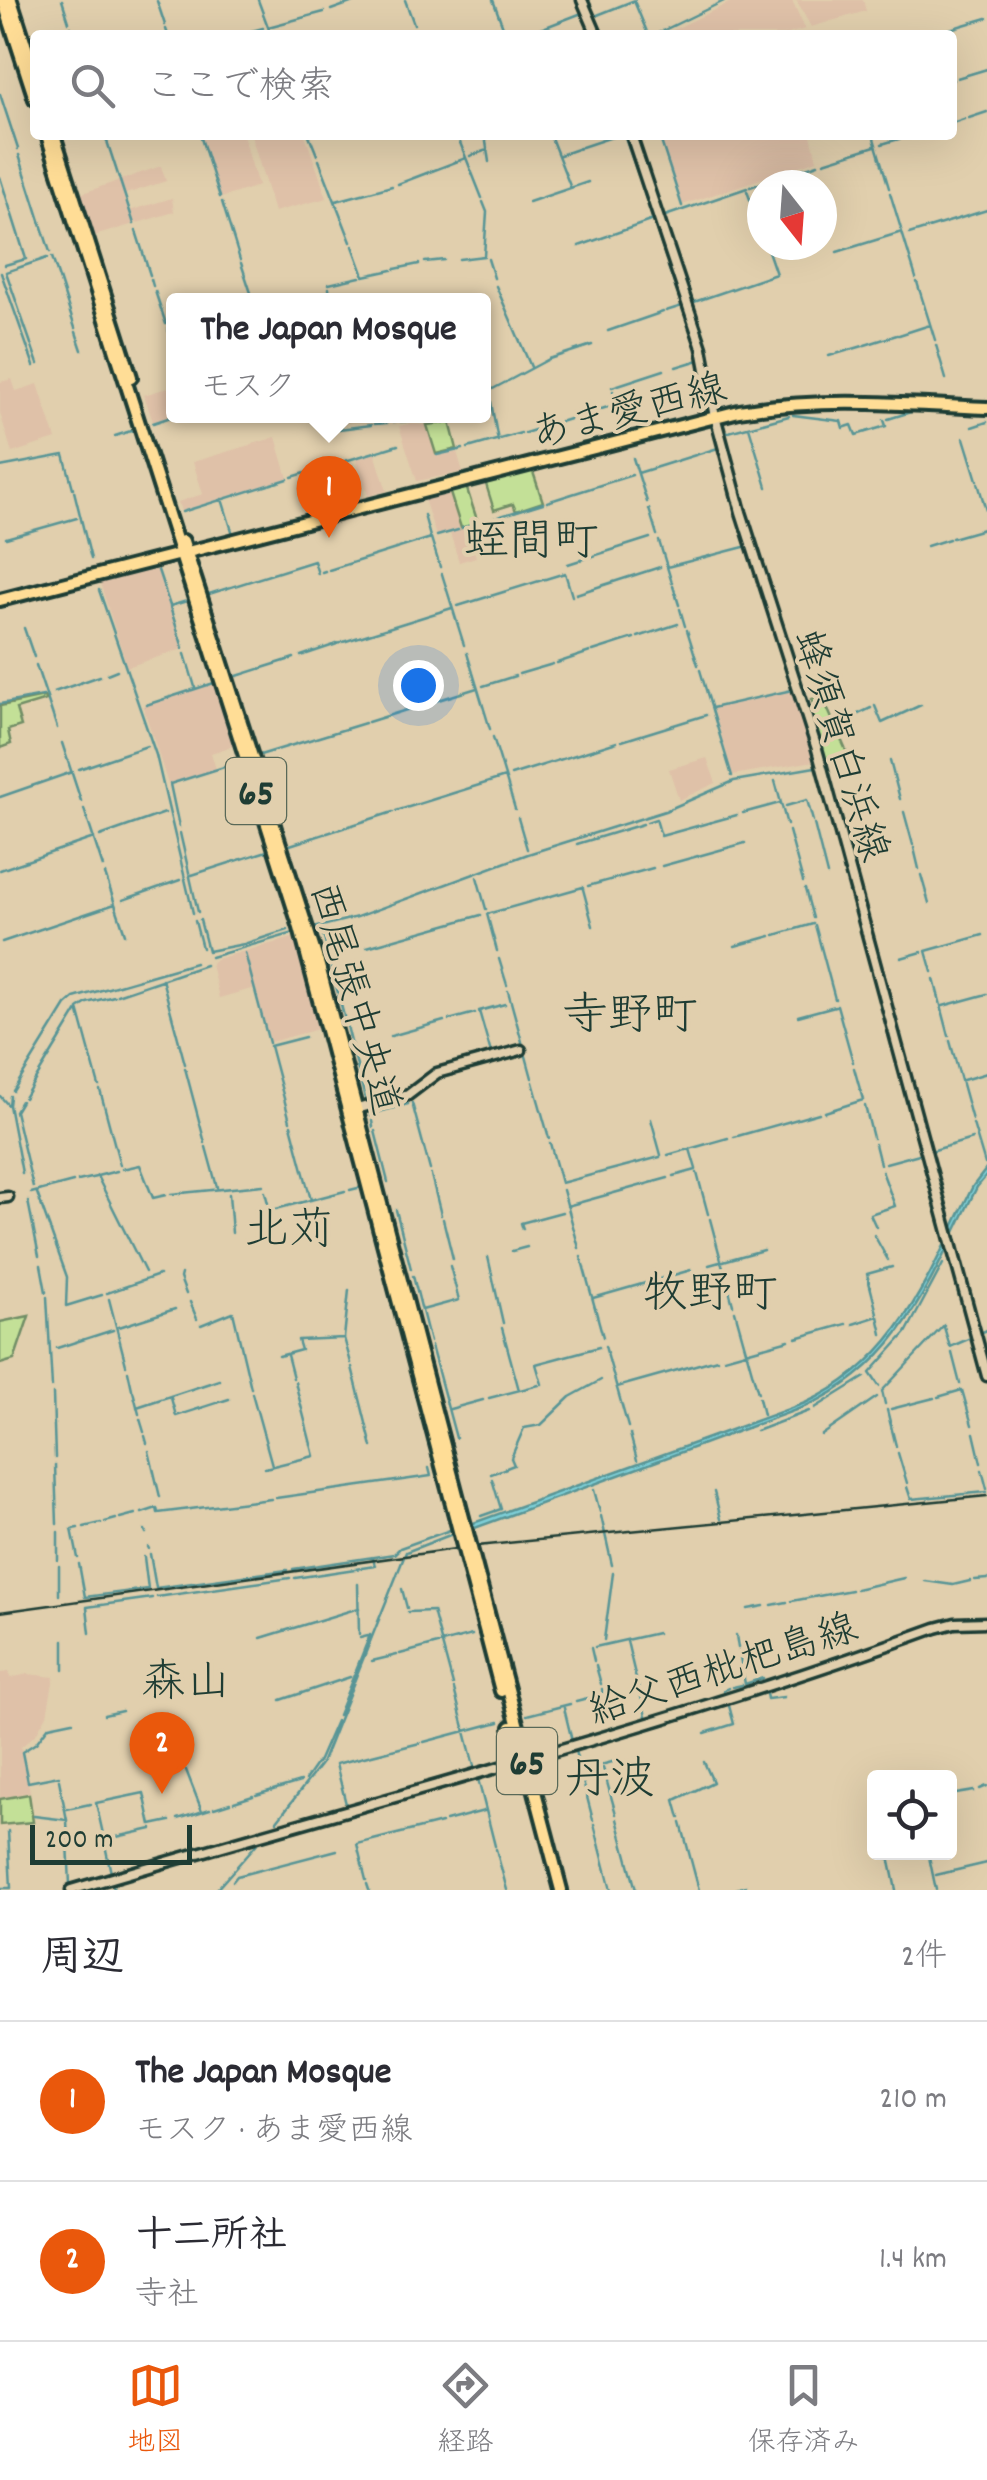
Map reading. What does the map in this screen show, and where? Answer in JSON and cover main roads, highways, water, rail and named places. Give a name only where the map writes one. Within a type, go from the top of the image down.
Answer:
[{"type":"main road","points":[[3,0],[30,84]]},
{"type":"main road","points":[[11,0],[30,59]]},
{"type":"main road","points":[[582,0],[595,30]]},
{"type":"main road","name":"西尾張中央道","points":[[48,140],[299,900],[558,1890]]},
{"type":"main road","name":"西尾張中央道","points":[[56,140],[184,552]]},
{"type":"main road","name":"蜂須賀白浜線","points":[[633,140],[701,344],[714,414],[762,585],[822,766],[987,1376]]},
{"type":"main road","name":"あま愛西線","points":[[9,595],[714,414],[822,402],[987,405]]},
{"type":"main road","points":[[354,1110],[408,1095],[437,1073],[521,1050]]},
{"type":"main road","name":"給父西枇杷島線","points":[[71,1890],[524,1761],[936,1628],[987,1622]]},
{"type":"water","points":[[987,1168],[987,1175],[910,1315],[866,1367],[838,1389],[804,1407],[456,1535],[454,1530],[805,1403],[838,1385],[865,1364],[908,1311],[973,1186]]},
{"type":"waterway","points":[[62,0],[69,22]]},
{"type":"waterway","points":[[258,0],[269,30]]},
{"type":"waterway","points":[[331,10],[359,0]]},
{"type":"waterway","points":[[405,0],[414,24]]},
{"type":"waterway","points":[[493,0],[504,30]]},
{"type":"waterway","points":[[595,16],[635,0]]},
{"type":"waterway","points":[[664,30],[726,0]]},
{"type":"waterway","points":[[157,1],[165,25]]},
{"type":"waterway","points":[[634,1],[646,30]]},
{"type":"waterway","points":[[268,27],[324,12]]},
{"type":"waterway","points":[[538,30],[582,13]]},
{"type":"waterway","points":[[946,30],[987,18]]},
{"type":"waterway","points":[[255,30],[263,28]]},
{"type":"waterway","points":[[957,78],[987,69]]},
{"type":"waterway","points":[[0,94],[18,149]]},
{"type":"waterway","points":[[969,118],[987,112]]},
{"type":"waterway","points":[[957,121],[964,119]]},
{"type":"waterway","points":[[107,140],[134,224]]},
{"type":"waterway","points":[[202,140],[220,197]]},
{"type":"waterway","points":[[311,140],[317,155]]},
{"type":"waterway","points":[[459,140],[482,198]]},
{"type":"waterway","points":[[486,140],[489,162]]},
{"type":"waterway","points":[[552,140],[570,186]]},
{"type":"waterway","points":[[582,147],[603,140]]},
{"type":"waterway","points":[[626,140],[638,175]]},
{"type":"waterway","points":[[661,140],[682,206]]},
{"type":"waterway","points":[[875,140],[889,188]]},
{"type":"waterway","points":[[882,144],[895,140]]},
{"type":"waterway","points":[[824,162],[875,146]]},
{"type":"waterway","points":[[560,155],[580,148]]},
{"type":"waterway","points":[[470,156],[487,150]]},
{"type":"waterway","points":[[19,155],[50,252]]},
{"type":"waterway","points":[[398,184],[466,158]]},
{"type":"waterway","points":[[319,160],[351,242]]},
{"type":"waterway","points":[[800,170],[818,164]]},
{"type":"waterway","points":[[0,177],[26,259],[5,265]]},
{"type":"waterway","points":[[640,181],[666,259]]},
{"type":"waterway","points":[[529,202],[588,182]]},
{"type":"waterway","points":[[336,201],[392,186]]},
{"type":"waterway","points":[[665,216],[747,188]]},
{"type":"waterway","points":[[890,193],[916,278]]},
{"type":"waterway","points":[[222,202],[240,260]]},
{"type":"waterway","points":[[459,259],[484,256],[487,212],[483,202]]},
{"type":"waterway","points":[[909,234],[987,210]]},
{"type":"waterway","points":[[579,246],[653,220]]},
{"type":"waterway","points":[[136,231],[150,275]]},
{"type":"waterway","points":[[837,252],[902,232]]},
{"type":"waterway","points":[[353,246],[364,276],[392,270]]},
{"type":"waterway","points":[[52,257],[75,328]]},
{"type":"waterway","points":[[38,364],[6,272],[47,258]]},
{"type":"waterway","points":[[488,259],[494,278]]},
{"type":"waterway","points":[[425,262],[444,260]]},
{"type":"waterway","points":[[694,302],[776,274],[771,260]]},
{"type":"waterway","points":[[241,263],[251,293]]},
{"type":"waterway","points":[[395,269],[419,264]]},
{"type":"waterway","points":[[668,266],[694,341]]},
{"type":"waterway","points":[[1,273],[34,366]]},
{"type":"waterway","points":[[329,284],[360,277]]},
{"type":"waterway","points":[[151,279],[153,286]]},
{"type":"waterway","points":[[917,282],[935,340]]},
{"type":"waterway","points":[[496,286],[531,367]]},
{"type":"waterway","points":[[329,288],[329,293]]},
{"type":"waterway","points":[[155,291],[166,324]]},
{"type":"waterway","points":[[666,311],[682,306]]},
{"type":"waterway","points":[[608,331],[663,312]]},
{"type":"waterway","points":[[899,335],[930,325]]},
{"type":"waterway","points":[[76,332],[82,350]]},
{"type":"waterway","points":[[865,345],[897,335]]},
{"type":"waterway","points":[[508,381],[549,359],[592,345]]},
{"type":"waterway","points":[[936,345],[946,379]]},
{"type":"waterway","points":[[829,356],[863,346]]},
{"type":"waterway","points":[[676,367],[699,360],[697,350]]},
{"type":"waterway","points":[[699,362],[702,375]]},
{"type":"waterway","points":[[612,387],[664,370]]},
{"type":"waterway","points":[[491,390],[506,382]]},
{"type":"waterway","points":[[613,391],[620,415]]},
{"type":"waterway","points":[[491,402],[498,441]]},
{"type":"waterway","points":[[525,433],[611,406]]},
{"type":"waterway","points":[[888,419],[914,411]]},
{"type":"waterway","points":[[793,415],[841,421],[843,428],[852,425],[856,435],[886,426],[884,420]]},
{"type":"waterway","points":[[725,433],[789,416]]},
{"type":"waterway","points":[[153,423],[166,419]]},
{"type":"waterway","points":[[972,427],[987,422]]},
{"type":"waterway","points":[[336,423],[339,429],[371,425]]},
{"type":"waterway","points":[[374,424],[387,423]]},
{"type":"waterway","points":[[749,427],[767,487]]},
{"type":"waterway","points":[[115,436],[134,430]]},
{"type":"waterway","points":[[468,448],[521,433]]},
{"type":"waterway","points":[[964,438],[977,480]]},
{"type":"waterway","points":[[292,477],[398,445]]},
{"type":"waterway","points":[[638,473],[718,448]]},
{"type":"waterway","points":[[437,455],[463,449]]},
{"type":"waterway","points":[[0,467],[64,455],[73,488]]},
{"type":"waterway","points":[[633,458],[647,502]]},
{"type":"waterway","points":[[547,502],[632,475]]},
{"type":"waterway","points":[[182,512],[288,479]]},
{"type":"waterway","points":[[978,483],[987,514]]},
{"type":"waterway","points":[[74,491],[91,559]]},
{"type":"waterway","points":[[222,499],[232,531]]},
{"type":"waterway","points":[[462,528],[543,503]]},
{"type":"waterway","points":[[649,509],[657,535]]},
{"type":"waterway","points":[[424,515],[430,537]]},
{"type":"waterway","points":[[6,538],[77,518]]},
{"type":"waterway","points":[[952,538],[987,528]]},
{"type":"waterway","points":[[437,536],[458,530]]},
{"type":"waterway","points":[[329,570],[431,538],[440,567]]},
{"type":"waterway","points":[[568,564],[650,538]]},
{"type":"waterway","points":[[927,546],[949,539]]},
{"type":"waterway","points":[[659,541],[672,583]]},
{"type":"waterway","points":[[667,567],[744,547]]},
{"type":"waterway","points":[[209,594],[314,561],[318,574]]},
{"type":"waterway","points":[[576,594],[660,567]]},
{"type":"waterway","points":[[158,570],[170,606],[187,601]]},
{"type":"waterway","points":[[458,606],[565,573],[572,596]]},
{"type":"waterway","points":[[442,574],[464,645]]},
{"type":"waterway","points":[[673,586],[679,605]]},
{"type":"waterway","points":[[99,590],[156,755],[193,913]]},
{"type":"waterway","points":[[170,607],[183,648]]},
{"type":"waterway","points":[[343,642],[452,608]]},
{"type":"waterway","points":[[680,609],[685,626]]},
{"type":"waterway","points":[[638,637],[678,624]]},
{"type":"waterway","points":[[24,628],[34,657]]},
{"type":"waterway","points":[[687,630],[698,665]]},
{"type":"waterway","points":[[593,651],[634,638]]},
{"type":"waterway","points":[[301,656],[340,643]]},
{"type":"waterway","points":[[557,663],[590,652]]},
{"type":"waterway","points":[[467,653],[490,729]]},
{"type":"waterway","points":[[185,654],[195,687]]},
{"type":"waterway","points":[[237,676],[294,658]]},
{"type":"waterway","points":[[519,674],[553,664]]},
{"type":"waterway","points":[[36,665],[57,728]]},
{"type":"waterway","points":[[107,674],[117,670]]},
{"type":"waterway","points":[[700,670],[732,776]]},
{"type":"waterway","points":[[54,692],[100,676]]},
{"type":"waterway","points":[[483,686],[515,676]]},
{"type":"waterway","points":[[146,705],[214,683]]},
{"type":"waterway","points":[[368,722],[477,688]]},
{"type":"waterway","points":[[712,708],[792,690]]},
{"type":"waterway","points":[[0,704],[43,696]]},
{"type":"waterway","points":[[875,706],[882,723],[921,705]]},
{"type":"waterway","points":[[835,725],[871,708]]},
{"type":"waterway","points":[[622,741],[706,715]]},
{"type":"waterway","points":[[260,755],[365,723]]},
{"type":"waterway","points":[[493,737],[515,809]]},
{"type":"waterway","points":[[511,775],[617,742]]},
{"type":"waterway","points":[[62,743],[81,801]]},
{"type":"waterway","points":[[79,769],[147,746]]},
{"type":"waterway","points":[[890,761],[900,799]]},
{"type":"waterway","points":[[179,827],[170,784],[240,762]]},
{"type":"waterway","points":[[314,928],[357,917],[528,854],[665,811],[734,781],[821,766]]},
{"type":"waterway","points":[[0,797],[72,772]]},
{"type":"waterway","points":[[396,811],[505,777]]},
{"type":"waterway","points":[[775,781],[787,825]]},
{"type":"waterway","points":[[786,806],[807,800],[813,821]]},
{"type":"waterway","points":[[743,813],[780,803]]},
{"type":"waterway","points":[[84,809],[103,867]]},
{"type":"waterway","points":[[290,845],[393,812]]},
{"type":"waterway","points":[[904,812],[913,845]]},
{"type":"waterway","points":[[100,836],[165,813]]},
{"type":"waterway","points":[[647,822],[656,819],[661,836],[737,815]]},
{"type":"waterway","points":[[518,818],[527,849]]},
{"type":"waterway","points":[[577,844],[643,824]]},
{"type":"waterway","points":[[814,824],[827,875]]},
{"type":"waterway","points":[[789,831],[803,882]]},
{"type":"waterway","points":[[180,833],[198,912]]},
{"type":"waterway","points":[[0,870],[94,838]]},
{"type":"waterway","points":[[662,866],[745,843]]},
{"type":"waterway","points":[[914,848],[919,869]]},
{"type":"waterway","points":[[192,875],[267,851]]},
{"type":"waterway","points":[[588,886],[653,868]]},
{"type":"waterway","points":[[105,874],[125,934]]},
{"type":"waterway","points":[[921,875],[929,903]]},
{"type":"waterway","points":[[477,877],[486,909]]},
{"type":"waterway","points":[[123,900],[180,880]]},
{"type":"waterway","points":[[487,914],[583,887]]},
{"type":"waterway","points":[[583,889],[593,926]]},
{"type":"waterway","points":[[805,889],[813,918]]},
{"type":"waterway","points":[[2,942],[115,904]]},
{"type":"waterway","points":[[487,914],[497,951]]},
{"type":"waterway","points":[[367,947],[481,915]]},
{"type":"waterway","points":[[200,920],[208,951],[288,930]]},
{"type":"waterway","points":[[195,921],[202,948]]},
{"type":"waterway","points":[[775,935],[813,924]]},
{"type":"waterway","points":[[815,925],[835,999]]},
{"type":"waterway","points":[[322,931],[330,960]]},
{"type":"waterway","points":[[211,957],[294,933]]},
{"type":"waterway","points":[[932,972],[926,951],[983,935]]},
{"type":"waterway","points":[[735,946],[771,936]]},
{"type":"waterway","points":[[901,958],[922,952]]},
{"type":"waterway","points":[[245,953],[269,1043]]},
{"type":"waterway","points":[[499,959],[507,985]]},
{"type":"waterway","points":[[13,1091],[74,998],[195,963]]},
{"type":"waterway","points":[[117,995],[205,965]]},
{"type":"waterway","points":[[331,966],[346,1024]]},
{"type":"waterway","points":[[162,979],[185,1064]]},
{"type":"waterway","points":[[934,979],[949,1036]]},
{"type":"waterway","points":[[508,991],[524,1049]]},
{"type":"waterway","points":[[943,1006],[987,994]]},
{"type":"waterway","points":[[99,1086],[78,1009],[114,996]]},
{"type":"waterway","points":[[491,1053],[479,1011],[505,1004]]},
{"type":"waterway","points":[[837,1005],[853,1062]]},
{"type":"waterway","points":[[798,1016],[835,1006]]},
{"type":"waterway","points":[[24,1098],[78,1010]]},
{"type":"waterway","points":[[449,1020],[475,1013]]},
{"type":"waterway","points":[[391,1036],[444,1021]]},
{"type":"waterway","points":[[347,1026],[366,1102]]},
{"type":"waterway","points":[[290,1121],[270,1046],[305,1037]]},
{"type":"waterway","points":[[950,1041],[972,1120]]},
{"type":"waterway","points":[[526,1056],[532,1078]]},
{"type":"waterway","points":[[185,1068],[205,1143]]},
{"type":"waterway","points":[[854,1068],[863,1100]]},
{"type":"waterway","points":[[963,1080],[987,1073]]},
{"type":"waterway","points":[[533,1082],[549,1138]]},
{"type":"waterway","points":[[100,1090],[120,1165]]},
{"type":"waterway","points":[[0,1096],[8,1105]]},
{"type":"waterway","points":[[10,1096],[22,1173]]},
{"type":"waterway","points":[[825,1112],[863,1100]]},
{"type":"waterway","points":[[21,1101],[15,1111],[33,1187]]},
{"type":"waterway","points":[[412,1103],[430,1170]]},
{"type":"waterway","points":[[375,1113],[408,1104]]},
{"type":"waterway","points":[[865,1106],[873,1138]]},
{"type":"waterway","points":[[734,1137],[819,1113]]},
{"type":"waterway","points":[[651,1119],[661,1155]]},
{"type":"waterway","points":[[372,1121],[373,1127]]},
{"type":"waterway","points":[[973,1124],[985,1164]]},
{"type":"waterway","points":[[291,1125],[311,1200]]},
{"type":"waterway","points":[[375,1131],[388,1182]]},
{"type":"waterway","points":[[668,1155],[728,1138]]},
{"type":"waterway","points":[[931,1151],[972,1139]]},
{"type":"waterway","points":[[550,1143],[561,1183],[660,1157]]},
{"type":"waterway","points":[[875,1144],[880,1164]]},
{"type":"waterway","points":[[206,1147],[217,1187]]},
{"type":"waterway","points":[[690,1149],[696,1169]]},
{"type":"waterway","points":[[886,1163],[923,1153]]},
{"type":"waterway","points":[[122,1169],[140,1165],[153,1198],[166,1195]]},
{"type":"waterway","points":[[674,1176],[696,1170]]},
{"type":"waterway","points":[[117,1171],[97,1176],[145,1272]]},
{"type":"waterway","points":[[876,1227],[870,1214],[895,1206],[882,1171]]},
{"type":"waterway","points":[[697,1173],[708,1214]]},
{"type":"waterway","points":[[431,1175],[441,1215]]},
{"type":"waterway","points":[[78,1181],[96,1177]]},
{"type":"waterway","points":[[567,1206],[668,1178]]},
{"type":"waterway","points":[[31,1193],[73,1182]]},
{"type":"waterway","points":[[171,1194],[263,1185]]},
{"type":"waterway","points":[[350,1190],[362,1187]]},
{"type":"waterway","points":[[563,1190],[579,1248]]},
{"type":"waterway","points":[[276,1209],[345,1191]]},
{"type":"waterway","points":[[265,1192],[270,1211]]},
{"type":"waterway","points":[[37,1193],[67,1277],[66,1306],[102,1295]]},
{"type":"waterway","points":[[229,1194],[232,1233]]},
{"type":"waterway","points":[[28,1201],[39,1256]]},
{"type":"waterway","points":[[396,1210],[411,1269]]},
{"type":"waterway","points":[[523,1229],[521,1223],[562,1212]]},
{"type":"waterway","points":[[443,1219],[453,1259]]},
{"type":"waterway","points":[[710,1219],[733,1305]]},
{"type":"waterway","points":[[874,1235],[888,1260]]},
{"type":"waterway","points":[[512,1251],[527,1247]]},
{"type":"waterway","points":[[709,1265],[763,1250]]},
{"type":"waterway","points":[[488,1257],[503,1323]]},
{"type":"waterway","points":[[581,1257],[603,1337]]},
{"type":"waterway","points":[[879,1386],[870,1373],[906,1333],[943,1264]]},
{"type":"waterway","points":[[41,1265],[46,1292]]},
{"type":"waterway","points":[[422,1310],[459,1300],[450,1266]]},
{"type":"waterway","points":[[877,1313],[867,1274],[892,1267]]},
{"type":"waterway","points":[[593,1298],[691,1270]]},
{"type":"waterway","points":[[181,1274],[186,1294]]},
{"type":"waterway","points":[[107,1293],[159,1275]]},
{"type":"waterway","points":[[413,1276],[430,1342]]},
{"type":"waterway","points":[[349,1290],[344,1338],[351,1363]]},
{"type":"waterway","points":[[47,1297],[52,1387]]},
{"type":"waterway","points":[[109,1299],[126,1365]]},
{"type":"waterway","points":[[190,1302],[197,1319]]},
{"type":"waterway","points":[[119,1327],[175,1309]]},
{"type":"waterway","points":[[735,1311],[758,1393]]},
{"type":"waterway","points":[[201,1325],[233,1312],[251,1388]]},
{"type":"waterway","points":[[853,1324],[878,1316],[882,1334]]},
{"type":"waterway","points":[[796,1338],[846,1324]]},
{"type":"waterway","points":[[885,1404],[882,1391],[944,1325]]},
{"type":"waterway","points":[[944,1327],[950,1347],[973,1337]]},
{"type":"waterway","points":[[502,1328],[519,1390]]},
{"type":"waterway","points":[[57,1348],[113,1330]]},
{"type":"waterway","points":[[980,1333],[987,1330]]},
{"type":"waterway","points":[[279,1356],[301,1350],[298,1340],[344,1338]]},
{"type":"waterway","points":[[724,1358],[789,1340]]},
{"type":"waterway","points":[[431,1346],[456,1438]]},
{"type":"waterway","points":[[605,1346],[628,1427]]},
{"type":"waterway","points":[[542,1384],[536,1364],[599,1347]]},
{"type":"waterway","points":[[952,1353],[960,1384]]},
{"type":"waterway","points":[[287,1355],[293,1378]]},
{"type":"waterway","points":[[617,1387],[717,1359]]},
{"type":"waterway","points":[[352,1367],[372,1447]]},
{"type":"waterway","points":[[128,1371],[132,1389]]},
{"type":"waterway","points":[[815,1408],[865,1377]]},
{"type":"waterway","points":[[137,1407],[219,1380]]},
{"type":"waterway","points":[[491,1474],[514,1465],[511,1458],[524,1428],[541,1425],[570,1397],[601,1380]]},
{"type":"waterway","points":[[265,1468],[314,1456],[295,1382]]},
{"type":"waterway","points":[[489,1398],[539,1385]]},
{"type":"waterway","points":[[938,1397],[962,1390],[972,1425]]},
{"type":"waterway","points":[[133,1391],[139,1414]]},
{"type":"waterway","points":[[252,1393],[272,1465]]},
{"type":"waterway","points":[[53,1394],[55,1458]]},
{"type":"waterway","points":[[822,1435],[877,1397]]},
{"type":"waterway","points":[[171,1398],[176,1416],[229,1399]]},
{"type":"waterway","points":[[759,1398],[763,1415]]},
{"type":"waterway","points":[[891,1409],[934,1398]]},
{"type":"waterway","points":[[450,1409],[483,1400]]},
{"type":"waterway","points":[[887,1410],[896,1446]]},
{"type":"waterway","points":[[756,1431],[809,1411]]},
{"type":"waterway","points":[[140,1419],[144,1432]]},
{"type":"waterway","points":[[974,1433],[981,1463]]},
{"type":"waterway","points":[[630,1434],[637,1460]]},
{"type":"waterway","points":[[145,1436],[147,1443]]},
{"type":"waterway","points":[[149,1451],[160,1497]]},
{"type":"waterway","points":[[898,1453],[907,1483]]},
{"type":"waterway","points":[[55,1465],[57,1524]]},
{"type":"waterway","points":[[276,1498],[431,1476],[429,1468]]},
{"type":"waterway","points":[[982,1470],[987,1489]]},
{"type":"waterway","points":[[481,1516],[501,1509],[492,1479]]},
{"type":"waterway","points":[[907,1487],[911,1499],[987,1492]]},
{"type":"waterway","points":[[594,1490],[600,1512]]},
{"type":"waterway","points":[[714,1492],[721,1519]]},
{"type":"waterway","points":[[142,1513],[157,1508],[158,1513],[271,1499]]},
{"type":"waterway","points":[[120,1518],[135,1514]]},
{"type":"waterway","points":[[601,1516],[612,1565]]},
{"type":"waterway","points":[[105,1522],[116,1519]]},
{"type":"waterway","points":[[84,1527],[101,1523]]},
{"type":"waterway","points":[[293,1569],[394,1554],[453,1526]]},
{"type":"waterway","points":[[78,1528],[72,1529],[78,1558]]},
{"type":"waterway","points":[[58,1532],[58,1560]]},
{"type":"waterway","points":[[277,1821],[321,1764],[406,1552],[455,1533]]},
{"type":"waterway","points":[[150,1554],[156,1588],[287,1570]]},
{"type":"waterway","points":[[79,1564],[85,1597],[148,1589],[144,1557]]},
{"type":"waterway","points":[[295,1578],[375,1566],[373,1558]]},
{"type":"waterway","points":[[59,1566],[59,1595]]},
{"type":"waterway","points":[[604,1640],[613,1573]]},
{"type":"waterway","points":[[157,1597],[290,1578]]},
{"type":"waterway","points":[[856,1589],[904,1578]]},
{"type":"waterway","points":[[975,1580],[987,1579]]},
{"type":"waterway","points":[[925,1581],[953,1585],[970,1581]]},
{"type":"waterway","points":[[358,1584],[359,1634]]},
{"type":"waterway","points":[[402,1589],[407,1608]]},
{"type":"waterway","points":[[792,1601],[851,1590]]},
{"type":"waterway","points":[[90,1633],[87,1607],[152,1598]]},
{"type":"waterway","points":[[772,1605],[787,1602]]},
{"type":"waterway","points":[[748,1609],[764,1606]]},
{"type":"waterway","points":[[261,1638],[359,1608]]},
{"type":"waterway","points":[[408,1612],[433,1611],[453,1685]]},
{"type":"waterway","points":[[595,1647],[657,1633]]},
{"type":"waterway","points":[[338,1715],[370,1635]]},
{"type":"waterway","points":[[400,1654],[472,1635]]},
{"type":"waterway","points":[[736,1635],[738,1648]]},
{"type":"waterway","points":[[360,1638],[368,1636]]},
{"type":"waterway","points":[[64,1640],[64,1670]]},
{"type":"waterway","points":[[627,1641],[636,1679]]},
{"type":"waterway","points":[[591,1648],[594,1661]]},
{"type":"waterway","points":[[739,1652],[745,1684],[763,1678]]},
{"type":"waterway","points":[[372,1661],[397,1655]]},
{"type":"waterway","points":[[596,1666],[601,1684]]},
{"type":"waterway","points":[[281,1700],[350,1677]]},
{"type":"waterway","points":[[637,1681],[646,1716]]},
{"type":"waterway","points":[[733,1687],[742,1685]]},
{"type":"waterway","points":[[724,1690],[729,1688]]},
{"type":"waterway","points":[[765,1688],[767,1699],[784,1697]]},
{"type":"waterway","points":[[454,1689],[475,1770]]},
{"type":"waterway","points":[[576,1702],[603,1695],[602,1689]]},
{"type":"waterway","points":[[705,1733],[734,1724],[728,1702]]},
{"type":"waterway","points":[[527,1715],[570,1704]]},
{"type":"waterway","points":[[564,1708],[572,1741]]},
{"type":"waterway","points":[[104,1715],[122,1711]]},
{"type":"waterway","points":[[59,1776],[28,1782],[22,1752],[36,1743],[49,1726],[73,1721]]},
{"type":"waterway","points":[[305,1780],[319,1760],[336,1721]]},
{"type":"waterway","points":[[424,1742],[499,1722]]},
{"type":"waterway","points":[[346,1804],[336,1764],[420,1743]]},
{"type":"waterway","points":[[575,1751],[593,1820]]},
{"type":"waterway","points":[[585,1769],[620,1760]]},
{"type":"waterway","points":[[680,1818],[675,1800],[713,1782],[704,1762]]},
{"type":"waterway","points":[[603,1768],[616,1814]]},
{"type":"waterway","points":[[186,1770],[202,1811]]},
{"type":"waterway","points":[[478,1779],[495,1846]]},
{"type":"waterway","points":[[59,1780],[67,1820],[70,1885]]},
{"type":"waterway","points":[[256,1795],[300,1782]]},
{"type":"waterway","points":[[980,1789],[987,1786]]},
{"type":"waterway","points":[[957,1794],[974,1791]]},
{"type":"waterway","points":[[103,1834],[96,1803],[144,1793],[151,1825],[170,1821]]},
{"type":"waterway","points":[[234,1802],[253,1796]]},
{"type":"waterway","points":[[214,1808],[230,1803]]},
{"type":"waterway","points":[[67,1809],[90,1804]]},
{"type":"waterway","points":[[178,1819],[210,1809]]},
{"type":"waterway","points":[[446,1821],[484,1811]]},
{"type":"waterway","points":[[34,1816],[67,1820]]},
{"type":"waterway","points":[[617,1819],[636,1890]]},
{"type":"waterway","points":[[366,1880],[357,1844],[441,1823]]},
{"type":"waterway","points":[[681,1823],[699,1890]]},
{"type":"waterway","points":[[594,1824],[611,1890]]},
{"type":"waterway","points":[[112,1838],[152,1829]]},
{"type":"waterway","points":[[0,1888],[11,1888],[8,1831]]},
{"type":"waterway","points":[[216,1890],[261,1839]]},
{"type":"waterway","points":[[105,1845],[111,1873]]},
{"type":"waterway","points":[[496,1849],[507,1890]]},
{"type":"waterway","points":[[208,1854],[222,1850]]},
{"type":"waterway","points":[[233,1881],[237,1876],[337,1850]]},
{"type":"waterway","points":[[186,1861],[205,1856]]},
{"type":"waterway","points":[[890,1860],[896,1890]]},
{"type":"waterway","points":[[930,1860],[936,1890]]},
{"type":"waterway","points":[[936,1875],[987,1863]]},
{"type":"waterway","points":[[367,1884],[369,1890]]},
{"type":"waterway","points":[[113,1885],[114,1890]]},
{"type":"waterway","points":[[733,1890],[746,1886]]},
{"type":"railway","points":[[0,1612],[477,1546],[987,1496]]},
{"type":"place","name":"The Japan Mosque","points":[[329,538]]},
{"type":"place","name":"十二所社","points":[[162,1794]]},
{"type":"district","name":"蛭間町","points":[[531,538]]},
{"type":"district","name":"寺野町","points":[[630,1012]]},
{"type":"district","name":"北苅","points":[[289,1227]]},
{"type":"district","name":"牧野町","points":[[710,1290]]},
{"type":"district","name":"森山","points":[[186,1679]]},
{"type":"district","name":"丹波","points":[[610,1776]]}]
